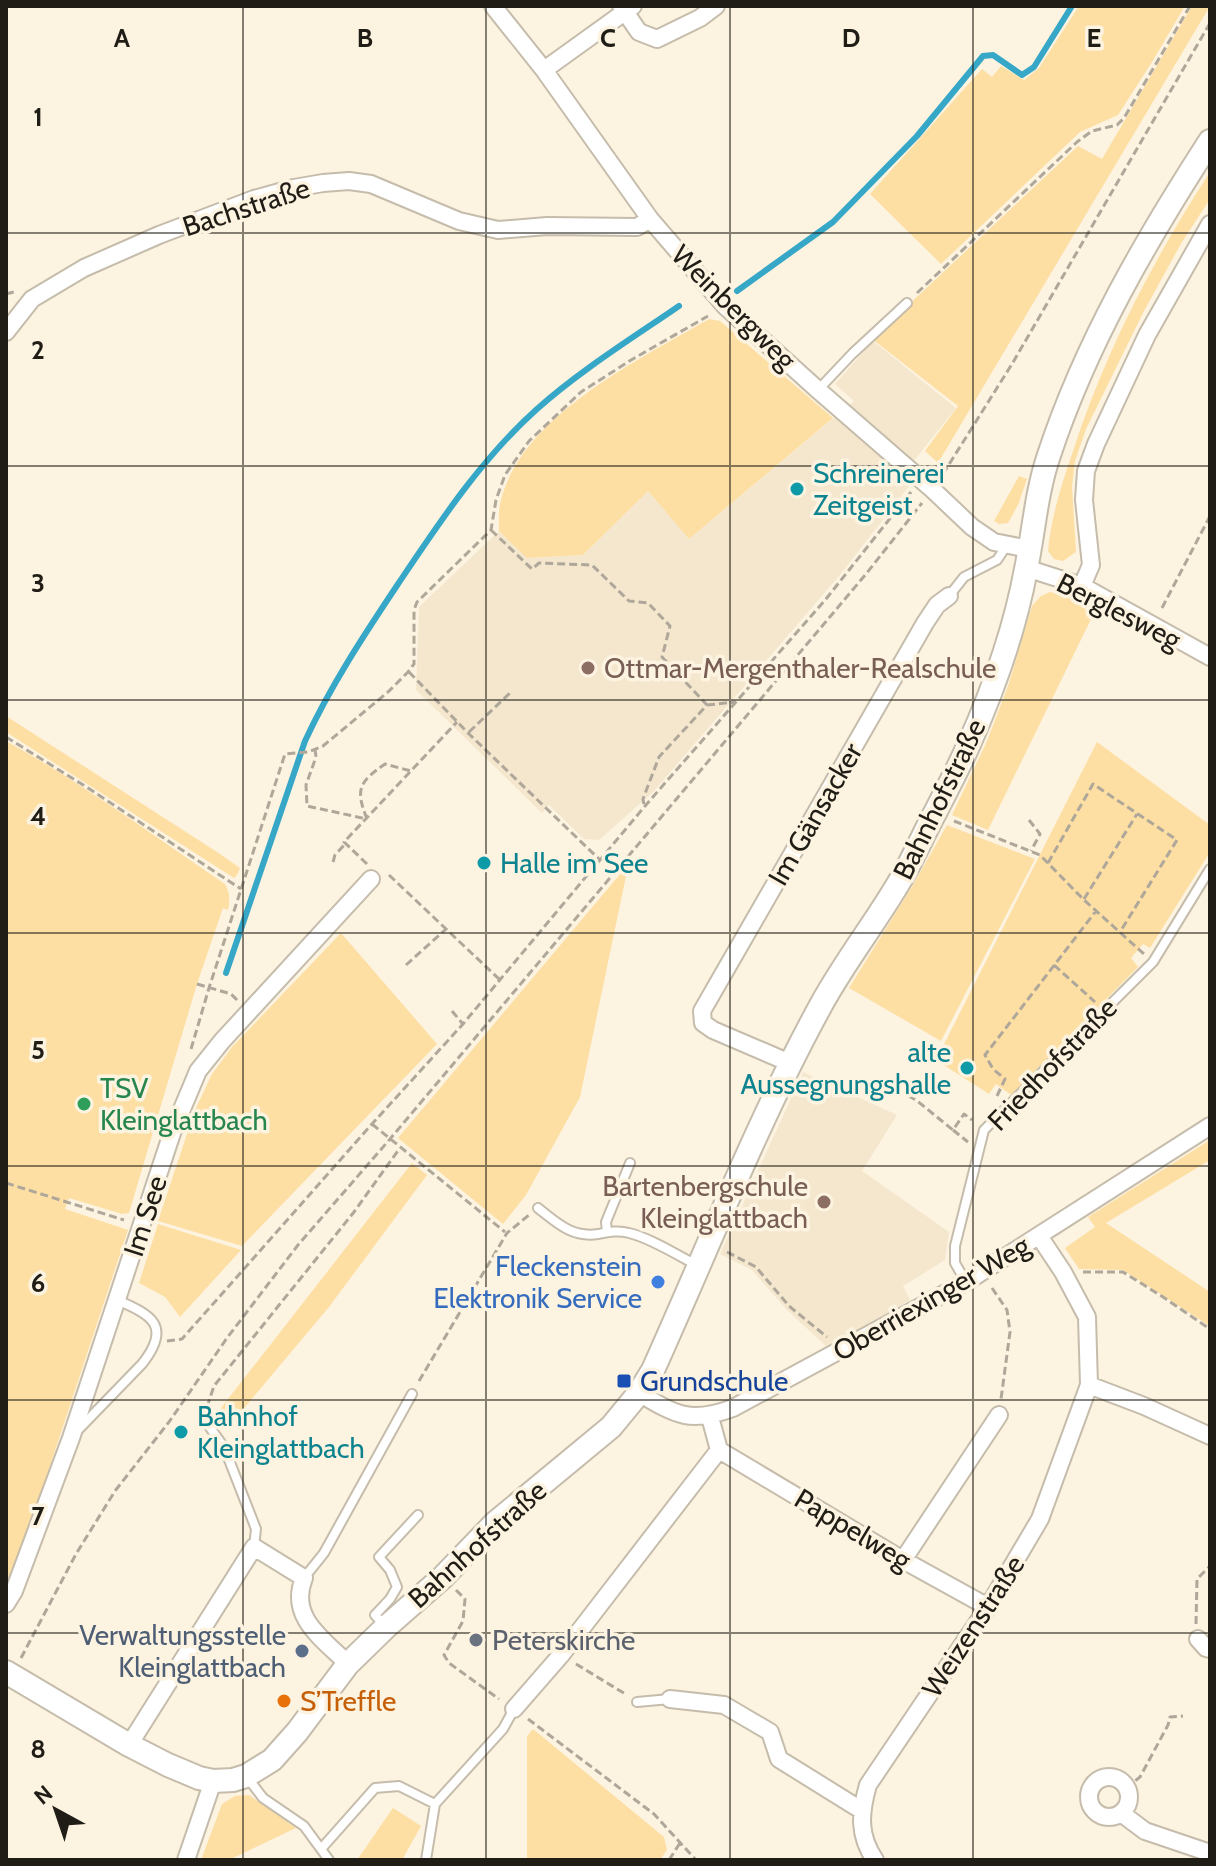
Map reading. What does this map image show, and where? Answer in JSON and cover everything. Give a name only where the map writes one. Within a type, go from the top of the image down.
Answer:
[{"type":"main road","name":"Bahnhofstraße","points":[[213,1781],[246,1776],[272,1760],[348,1664],[443,1577],[495,1523],[611,1427],[653,1370],[790,1063],[823,1001],[905,872],[968,747],[1008,642],[1021,554],[1049,456],[1094,344],[1129,274],[1210,141]]},
{"type":"main road","points":[[8,1675],[129,1745],[168,1765],[213,1781]]},
{"type":"street","name":"Weinbergweg","points":[[493,6],[544,70],[650,219],[725,306],[972,527],[994,542],[1021,554]]},
{"type":"street","points":[[544,70],[626,8],[639,32],[657,39],[700,18],[716,6]]},
{"type":"street","name":"Bachstraße","points":[[6,332],[32,299],[84,268],[159,235],[254,199],[294,188],[349,181],[371,184],[459,221],[498,230],[547,226],[637,227],[650,219]]},
{"type":"street","points":[[1082,586],[1091,565],[1084,500],[1086,471],[1147,335],[1210,224]]},
{"type":"street","name":"Berglesweg","points":[[1021,554],[1210,657]]},
{"type":"street","name":"Im Gänsacker","points":[[790,1063],[713,1030],[703,1023],[702,1011],[925,623],[937,605],[949,596]]},
{"type":"street","name":"Im See","points":[[6,1604],[14,1591],[71,1438],[172,1133],[198,1071],[374,876]]},
{"type":"street","name":"Oberriexinger Weg","points":[[710,1417],[757,1397],[966,1282],[1210,1126]]},
{"type":"street","name":"Weizenstraße","points":[[861,1810],[868,1785],[988,1607],[1040,1519],[1089,1385],[1087,1317],[1039,1236]]},
{"type":"street","points":[[1089,1385],[1210,1436]]},
{"type":"street","points":[[514,1709],[579,1633],[719,1450],[710,1417],[683,1416],[639,1393]]},
{"type":"street","points":[[903,1560],[999,1415]]},
{"type":"street","name":"Pappelweg","points":[[719,1450],[988,1607]]},
{"type":"street","points":[[129,1745],[254,1547],[304,1578],[299,1590],[302,1613],[309,1625],[348,1664]]},
{"type":"street","points":[[670,1699],[724,1705],[770,1732],[779,1759],[861,1810],[865,1846],[875,1860]]},
{"type":"street","points":[[1117,1779],[1126,1788],[1128,1805],[1121,1813],[1110,1817],[1098,1814],[1090,1804],[1091,1791],[1098,1781],[1117,1779]]},
{"type":"street","points":[[186,1860],[213,1781]]},
{"type":"street","points":[[1121,1813],[1145,1831],[1210,1853]]},
{"type":"lane","points":[[818,390],[907,303]]},
{"type":"lane","name":"Im Gänsacker","points":[[949,596],[964,577],[997,560],[1021,554]]},
{"type":"lane","name":"Friedhofstraße","points":[[966,1282],[955,1263],[955,1246],[984,1130],[1153,962],[1210,869]]},
{"type":"lane","points":[[149,1124],[172,1133]]},
{"type":"lane","points":[[607,1232],[606,1222],[630,1163]]},
{"type":"lane","points":[[538,1208],[571,1232],[589,1235],[633,1233],[699,1266]]},
{"type":"lane","points":[[71,1438],[142,1364],[156,1342],[157,1332],[153,1321],[142,1311],[117,1300]]},
{"type":"lane","points":[[304,1578],[324,1553],[412,1394]]},
{"type":"lane","points":[[203,1418],[224,1447],[256,1529],[254,1547]]},
{"type":"lane","points":[[386,1627],[375,1615],[397,1587],[390,1570],[379,1557],[418,1515]]},
{"type":"lane","points":[[637,1702],[670,1699]]},
{"type":"lane","points":[[426,1860],[435,1804],[503,1729],[514,1709]]},
{"type":"lane","points":[[246,1776],[263,1798],[304,1826],[329,1860]]},
{"type":"lane","points":[[321,1849],[375,1788],[399,1786],[435,1804]]},
{"type":"path","points":[[907,303],[1077,142],[1092,131],[1117,125],[1124,118],[1190,6]]},
{"type":"path","points":[[8,1675],[115,1491],[298,1245],[866,574],[1012,364],[1210,23]]},
{"type":"path","points":[[198,1071],[188,1065],[192,1044],[285,754],[308,752],[323,746],[408,672],[414,664],[414,610],[417,602],[491,530],[496,500],[505,475],[529,441],[581,392],[725,306]]},
{"type":"path","points":[[156,1342],[182,1339],[463,1024],[645,806],[927,484]]},
{"type":"path","points":[[1154,626],[1210,516]]},
{"type":"path","points":[[491,530],[532,569],[539,563],[592,565],[629,601],[648,603],[670,626],[662,657],[707,705]]},
{"type":"path","points":[[408,672],[600,860]]},
{"type":"path","points":[[468,733],[510,693]]},
{"type":"path","points":[[645,806],[643,799],[659,757],[707,705],[736,702]]},
{"type":"path","points":[[333,862],[344,842],[457,722]]},
{"type":"path","points":[[6,737],[241,889]]},
{"type":"path","points":[[315,749],[316,757],[306,785],[307,806],[367,819]]},
{"type":"path","points":[[367,819],[361,803],[361,789],[366,778],[385,764],[411,771]]},
{"type":"path","points":[[1048,863],[1093,784],[1177,840],[1120,932]]},
{"type":"path","points":[[391,793],[398,799]]},
{"type":"path","points":[[1084,900],[1137,814]]},
{"type":"path","points":[[949,819],[1040,855],[1084,900],[1153,962]]},
{"type":"path","points":[[1029,820],[1040,834],[1031,851]]},
{"type":"path","points":[[346,843],[374,876],[381,878],[386,873],[500,980]]},
{"type":"path","points":[[1001,1088],[1005,1079],[993,1069],[985,1055],[1096,911]]},
{"type":"path","points":[[406,965],[446,929]]},
{"type":"path","points":[[1054,965],[1104,1010]]},
{"type":"path","points":[[197,984],[231,994],[249,1012]]},
{"type":"path","points":[[452,1011],[463,1024]]},
{"type":"path","points":[[879,1095],[889,1085],[916,1100],[961,1136]]},
{"type":"path","points":[[953,1130],[964,1114],[984,1130]]},
{"type":"path","points":[[372,1124],[507,1233]]},
{"type":"path","points":[[203,1418],[214,1386],[354,1212],[400,1148]]},
{"type":"path","points":[[6,1183],[141,1226]]},
{"type":"path","points":[[412,1394],[507,1233],[529,1215]]},
{"type":"path","points":[[724,1251],[756,1267],[789,1306],[834,1343],[839,1352]]},
{"type":"path","points":[[982,1272],[1007,1310],[1010,1332],[999,1415]]},
{"type":"path","points":[[1063,1272],[1123,1272],[1210,1329]]},
{"type":"path","points":[[1204,1644],[1196,1625],[1197,1579],[1210,1566]]},
{"type":"path","points":[[465,1599],[458,1635],[444,1655],[449,1663],[497,1698]]},
{"type":"path","points":[[579,1666],[637,1702]]},
{"type":"path","points":[[464,1674],[468,1668]]},
{"type":"path","points":[[1126,1788],[1140,1777],[1170,1717],[1183,1716]]},
{"type":"path","points":[[533,1723],[654,1814],[696,1860]]},
{"type":"path","points":[[669,1860],[680,1843]]},
{"type":"shaded area","points":[[1079,6],[1185,6],[1118,115],[1080,132],[941,264],[870,194],[982,69],[992,77],[1001,66],[1024,80],[1039,68]]},
{"type":"shaded area","points":[[1192,6],[1210,6],[938,463],[925,451],[958,406],[872,339],[1078,146],[1102,159]]},
{"type":"shaded area","points":[[1210,172],[1210,199],[1144,311],[1086,429],[1075,461],[1072,486],[1076,552],[1063,561],[1054,559],[1048,551],[1058,500],[1100,378],[1150,272]]},
{"type":"shaded area","points":[[709,319],[720,321],[833,418],[689,539],[648,491],[583,555],[527,558],[499,531],[499,512],[513,470],[533,442],[558,416],[587,393]]},
{"type":"shaded area","name":"Ottmar-Mergenthaler-Realschule","points":[[873,341],[956,408],[901,477],[910,485],[839,576],[654,791],[599,840],[584,839],[549,805],[542,813],[416,690],[419,607],[499,531],[528,558],[583,555],[648,491],[689,539],[854,401],[835,384]]},
{"type":"shaded area","points":[[1019,476],[1027,479],[1018,505],[1008,523],[999,524],[994,521]]},
{"type":"shaded area","points":[[1050,592],[1064,595],[1095,611],[988,830],[952,815],[987,741],[1008,686],[1032,606]]},
{"type":"shaded area","points":[[6,716],[217,852],[240,868],[237,875],[234,878],[6,732]]},
{"type":"shaded area","name":"TSV Kleinglattbach","points":[[6,741],[90,792],[225,884],[229,900],[228,910],[223,908],[197,984],[129,1213],[122,1214],[69,1198],[65,1209],[128,1230],[38,1502],[6,1584]]},
{"type":"shaded area","points":[[1097,742],[1210,825],[1210,852],[1150,948],[1143,944],[1131,958],[1138,967],[1011,1095],[996,1084],[989,1094],[936,1060]]},
{"type":"shaded area","points":[[947,825],[1035,859],[941,1041],[849,988]]},
{"type":"shaded area","points":[[621,873],[626,876],[580,1097],[526,1195],[503,1224],[398,1138]]},
{"type":"shaded area","name":"TSV Kleinglattbach","points":[[341,933],[437,1044],[242,1246],[158,1221],[195,1110],[212,1074],[232,1047]]},
{"type":"shaded area","name":"Bartenbergschule Kleinglattbach","points":[[803,1072],[897,1115],[862,1171],[949,1232],[945,1260],[903,1286],[910,1300],[828,1348],[787,1310],[752,1270],[720,1254]]},
{"type":"shaded area","points":[[1210,1140],[1210,1160],[1106,1223],[1210,1292],[1210,1326],[1123,1270],[1079,1269],[1065,1248],[1095,1227],[1088,1217]]},
{"type":"shaded area","points":[[412,1163],[427,1175],[329,1307],[235,1419],[223,1428],[214,1417]]},
{"type":"shaded area","points":[[158,1224],[241,1250],[180,1317],[165,1297],[139,1283]]},
{"type":"shaded area","points":[[533,1729],[664,1837],[667,1850],[660,1860],[527,1860],[527,1736]]},
{"type":"shaded area","points":[[249,1795],[296,1828],[229,1860],[201,1860],[222,1804],[235,1796]]},
{"type":"shaded area","points":[[393,1808],[421,1826],[402,1860],[357,1860]]},
{"type":"waterway","points":[[737,291],[833,222],[917,136],[983,56],[993,55],[1022,75],[1034,67],[1072,6]]},
{"type":"waterway","points":[[226,973],[305,741],[348,661],[413,561],[462,492],[517,428],[571,381],[679,306]]},
{"type":"place","name":"Schreinerei Zeitgeist","points":[[797,489]]},
{"type":"place","name":"Ottmar-Mergenthaler-Realschule","points":[[588,668]]},
{"type":"place","name":"Halle im See","points":[[484,863]]},
{"type":"place","name":"alte Aussegnungshalle","points":[[967,1068]]},
{"type":"place","name":"TSV Kleinglattbach","points":[[84,1104]]},
{"type":"place","name":"Bartenbergschule Kleinglattbach","points":[[824,1202]]},
{"type":"place","name":"Fleckenstein Elektronik Service","points":[[658,1282]]},
{"type":"place","name":"Grundschule","points":[[624,1381]]},
{"type":"place","name":"Bahnhof Kleinglattbach","points":[[181,1432]]},
{"type":"place","name":"Peterskirche","points":[[476,1640]]},
{"type":"place","name":"Verwaltungsstelle Kleinglattbach","points":[[302,1651]]},
{"type":"place","name":"S’Treffle","points":[[284,1701]]}]
